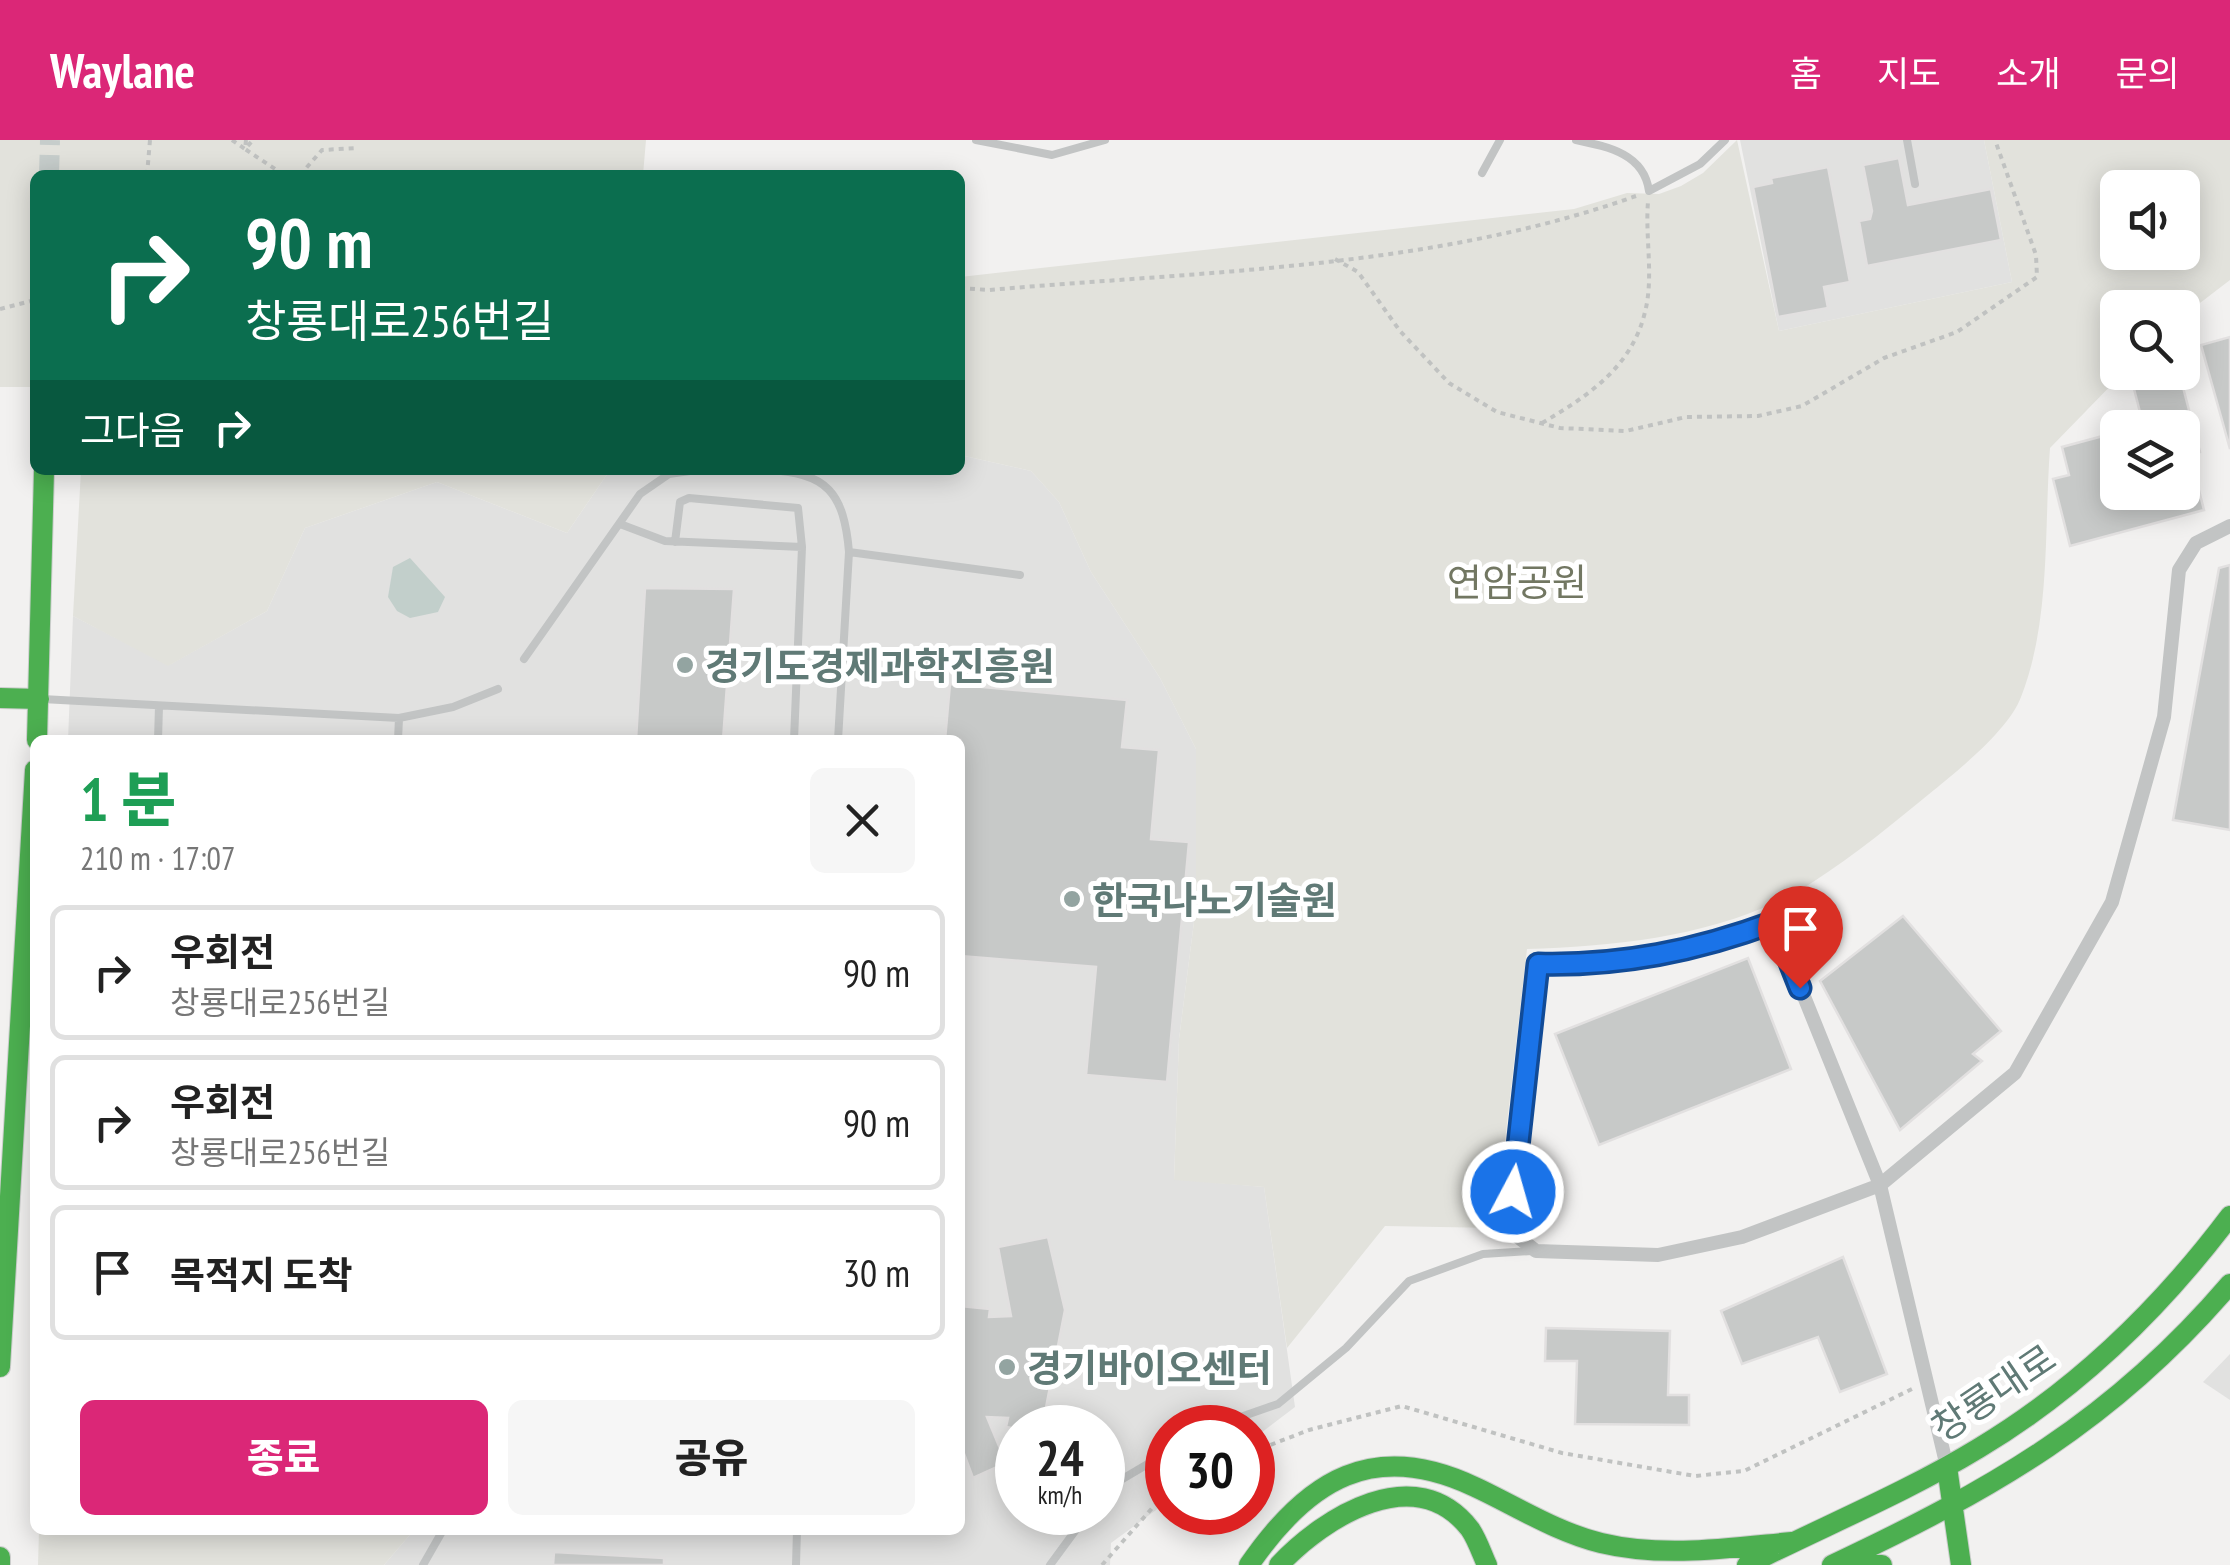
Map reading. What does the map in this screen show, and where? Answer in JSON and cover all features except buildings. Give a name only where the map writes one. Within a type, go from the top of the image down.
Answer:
[{"type":"main road","points":[[37,735],[44,475]]},
{"type":"main road","points":[[0,698],[39,699]]},
{"type":"main road","points":[[0,1367],[30,855]]},
{"type":"main road","name":"창룡대로","points":[[1747,1565],[1947,1467],[2014,1427],[2117,1345],[2179,1283],[2230,1216]]},
{"type":"main road","name":"창룡대로","points":[[1832,1565],[1956,1508],[2040,1459],[2129,1393],[2230,1284]]},
{"type":"main road","points":[[1249,1565],[1282,1520],[1320,1488],[1358,1470],[1402,1464],[1442,1474],[1558,1528],[1614,1546],[1676,1550],[1792,1542]]},
{"type":"main road","points":[[1947,1467],[1956,1508],[1961,1565]]},
{"type":"main road","points":[[1279,1565],[1308,1535],[1338,1514],[1369,1500],[1402,1495],[1431,1502],[1454,1516],[1475,1537],[1487,1565]]},
{"type":"main road","points":[[0,1556],[0,1565]]},
{"type":"main road","points":[[1862,1565],[1882,1565]]},
{"type":"street","points":[[1947,1467],[1880,1185],[1774,922],[1726,940],[1643,960],[1538,964],[1509,1230],[1536,1251],[1658,1255],[1742,1238],[1880,1185],[2015,1073],[2112,902],[2164,716],[2179,570],[2196,543],[2230,526]]},
{"type":"lane","points":[[976,140],[1052,155],[1106,140]]},
{"type":"lane","points":[[1482,172],[1500,140]]},
{"type":"lane","points":[[1576,140],[1608,147],[1635,161],[1646,174],[1649,192],[1700,164],[1725,140]]},
{"type":"lane","points":[[1907,140],[1915,184]]},
{"type":"lane","points":[[524,659],[640,494],[668,475]]},
{"type":"lane","points":[[810,475],[832,490],[846,522],[849,552],[838,735]]},
{"type":"lane","points":[[675,542],[676,512],[680,502],[690,498],[798,508],[802,547],[794,735]]},
{"type":"lane","points":[[620,524],[675,542],[802,547]]},
{"type":"lane","points":[[849,552],[1020,576]]},
{"type":"lane","points":[[39,699],[399,718],[454,707],[498,689]]},
{"type":"lane","points":[[158,735],[159,706]]},
{"type":"lane","points":[[398,735],[399,718]]},
{"type":"lane","points":[[1275,1405],[1346,1348],[1409,1281],[1483,1254],[1536,1251]]},
{"type":"lane","points":[[423,1565],[440,1535]]},
{"type":"lane","points":[[796,1565],[797,1535]]},
{"type":"lane","points":[[1050,1565],[1072,1535]]},
{"type":"path","points":[[147,170],[150,140]]},
{"type":"path","points":[[232,140],[276,170]]},
{"type":"path","points":[[245,149],[246,140]]},
{"type":"path","points":[[245,149],[253,140]]},
{"type":"path","points":[[1335,259],[1358,272],[1400,331],[1448,383],[1496,412],[1542,424],[1626,431],[1686,417],[1779,414],[1802,406],[1884,358],[1975,322],[2030,284],[2039,268],[1995,140]]},
{"type":"path","points":[[304,170],[322,150],[358,148]]},
{"type":"path","points":[[965,288],[989,290],[1335,259],[1563,222],[1649,192],[1645,312],[1622,362],[1592,394],[1542,424]]},
{"type":"path","points":[[0,309],[30,301]]},
{"type":"path","points":[[1275,1443],[1309,1430],[1402,1406],[1562,1453],[1695,1476],[1744,1471],[1826,1434],[1926,1380]]},
{"type":"path","points":[[1102,1565],[1145,1516]]},
{"type":"shaded area","points":[[1740,140],[1984,140],[2012,282],[1779,331]]},
{"type":"shaded area","points":[[965,456],[1031,471],[1059,502],[1091,572],[1160,678],[1196,749],[1196,906],[1179,1039],[1174,1179],[1264,1187],[1295,1407],[1275,1422],[1275,1405],[1145,1405],[1145,1518],[1125,1533],[1125,1405],[995,1405],[995,1535],[1122,1535],[1111,1543],[1110,1565],[384,1565],[410,1535],[965,1535],[965,735],[68,735],[73,616],[169,665],[267,611],[305,528],[437,482],[567,533],[607,475],[965,475]]},
{"type":"shaded area","points":[[410,558],[445,597],[438,612],[410,618],[397,611],[388,597],[393,567]]},
{"type":"shaded area","points":[[2230,1354],[2230,1400],[2203,1382]]},
{"type":"green space","points":[[0,140],[646,140],[643,170],[30,170],[30,387],[0,387]]},
{"type":"green space","name":"연암공원","points":[[1737,140],[1779,331],[2012,282],[1984,140],[2230,140],[2230,280],[2200,303],[2200,290],[2100,290],[2100,390],[2106,390],[2050,448],[2037,637],[2021,697],[1995,735],[1875,838],[1781,900],[1711,926],[1675,934],[1600,945],[1527,949],[1495,1228],[1385,1226],[1287,1348],[1264,1187],[1174,1180],[1179,1039],[1196,906],[1196,749],[1160,678],[1091,572],[1059,502],[1031,471],[965,456],[965,276],[1574,209],[1627,193],[1659,194],[1703,173]]},
{"type":"green space","points":[[81,475],[607,475],[567,533],[437,482],[305,528],[267,611],[168,666],[73,616]]},
{"type":"green space","points":[[39,1535],[410,1535],[384,1565],[38,1565]]},
{"type":"tunnel","points":[[49,170],[50,140]]},
{"type":"traffic: fast","points":[[37,735],[44,475]]},
{"type":"traffic: fast","points":[[0,698],[39,699]]},
{"type":"traffic: fast","points":[[0,1367],[30,855]]},
{"type":"traffic: fast","points":[[1747,1565],[1951,1464],[2051,1400],[2146,1314],[2230,1216]]},
{"type":"traffic: fast","points":[[1832,1565],[1946,1508],[2048,1447],[2141,1375],[2230,1284]]},
{"type":"traffic: fast","points":[[1249,1565],[1295,1510],[1320,1490],[1346,1476],[1375,1468],[1405,1467],[1439,1473],[1568,1532],[1624,1548],[1696,1550],[1792,1542]]},
{"type":"traffic: fast","points":[[1947,1467],[1961,1565]]},
{"type":"traffic: fast","points":[[1279,1565],[1320,1529],[1345,1514],[1398,1497],[1424,1498],[1448,1508],[1470,1529],[1487,1565]]},
{"type":"traffic: fast","points":[[0,1557],[0,1565]]},
{"type":"traffic: fast","points":[[1862,1565],[1882,1565]]},
{"type":"place","name":"경기도경제과학진흥원","points":[[685,665]]},
{"type":"place","name":"한국나노기술원","points":[[1072,899]]},
{"type":"place","name":"경기바이오센터","points":[[1007,1367]]},
{"type":"route","points":[[1513,1192],[1538,964],[1643,960],[1726,940],[1774,922],[1800,988]]}]
